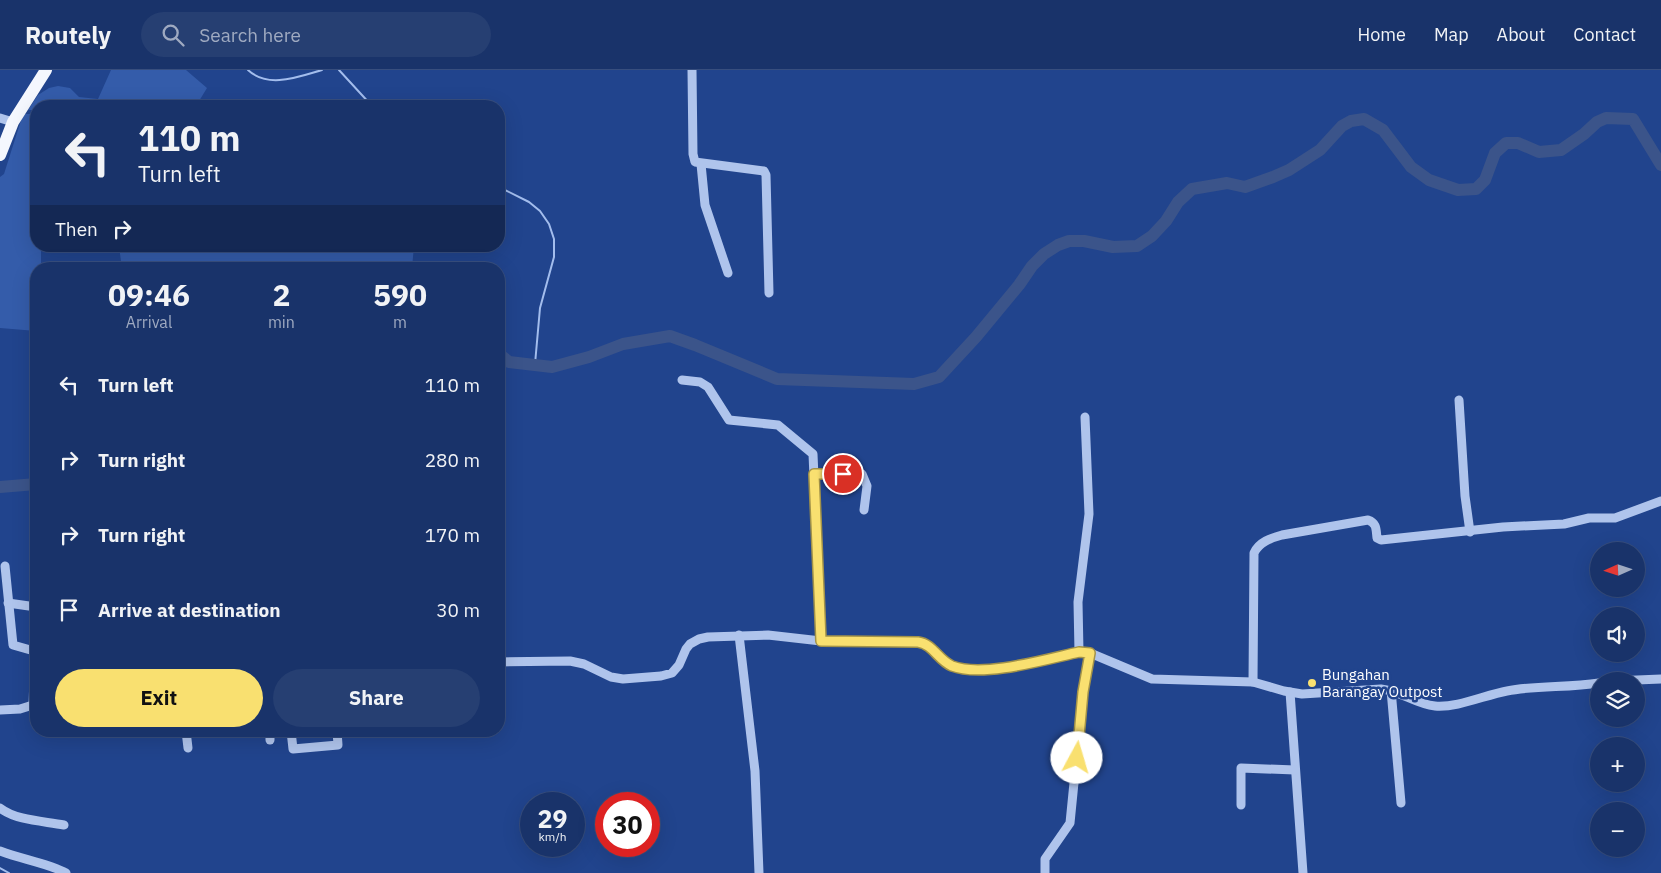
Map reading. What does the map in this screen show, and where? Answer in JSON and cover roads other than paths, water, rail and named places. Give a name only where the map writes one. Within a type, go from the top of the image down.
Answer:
[{"type":"main road","points":[[0,155],[13,122],[46,70]]},
{"type":"street","points":[[692,70],[693,154],[696,162],[764,171],[766,175],[769,293]]},
{"type":"street","points":[[0,118],[13,122]]},
{"type":"street","points":[[701,164],[705,205],[728,273]]},
{"type":"street","points":[[682,380],[700,382],[708,387],[729,420],[778,425],[813,454],[821,641]]},
{"type":"street","points":[[1459,400],[1465,496],[1470,532]]},
{"type":"street","points":[[1079,652],[1078,602],[1089,514],[1085,417]]},
{"type":"street","points":[[814,474],[862,474],[867,486],[864,510]]},
{"type":"street","points":[[1253,682],[1254,553],[1256,547],[1263,542],[1282,534],[1368,520],[1372,521],[1375,525],[1377,538],[1381,540],[1503,527],[1564,524],[1590,518],[1615,518],[1661,501]]},
{"type":"street","points":[[5,566],[13,645],[30,650]]},
{"type":"street","points":[[8,603],[30,606]]},
{"type":"street","points":[[739,635],[755,771],[760,873]]},
{"type":"street","points":[[505,662],[570,662],[584,664],[617,679],[661,676],[676,670],[686,649],[690,644],[699,639],[739,635],[768,635],[821,641],[918,642],[930,646],[944,661],[952,666],[975,669],[1004,668],[1079,652],[1090,653],[1152,679],[1253,682],[1302,694],[1381,689],[1391,690],[1418,703],[1441,706],[1515,690],[1590,685]]},
{"type":"street","points":[[1045,873],[1045,859],[1070,822],[1083,692],[1090,653]]},
{"type":"street","points":[[1645,680],[1661,679]]},
{"type":"street","points":[[1391,690],[1401,803]]},
{"type":"street","points":[[1290,692],[1303,873]]},
{"type":"street","points":[[0,710],[30,706]]},
{"type":"street","points":[[187,737],[188,748]]},
{"type":"street","points":[[291,737],[293,749],[338,745],[337,737]]},
{"type":"street","points":[[1241,804],[1241,768],[1295,770]]},
{"type":"street","points":[[0,808],[6,813],[24,818],[64,825]]},
{"type":"street","points":[[0,851],[28,861],[57,868],[66,873]]},
{"type":"waterway","points":[[248,70],[256,76],[274,80],[284,80],[322,70]]},
{"type":"waterway","points":[[339,70],[366,100]]},
{"type":"waterway","points":[[505,359],[509,362],[552,367],[589,357],[623,344],[670,336],[777,379],[914,384],[939,377],[976,337],[1019,285],[1032,266],[1044,254],[1058,245],[1069,241],[1084,241],[1113,247],[1137,246],[1152,236],[1166,221],[1178,202],[1192,189],[1227,183],[1245,187],[1273,177],[1289,170],[1320,150],[1342,126],[1351,121],[1364,119],[1383,130],[1411,167],[1429,180],[1458,190],[1476,189],[1485,180],[1495,153],[1506,143],[1518,143],[1539,152],[1561,150],[1597,122],[1606,118],[1633,119],[1661,165]]},
{"type":"waterway","points":[[505,190],[529,202],[540,211],[549,224],[554,239],[554,257],[540,308],[535,364]]},
{"type":"waterway","points":[[0,487],[30,484]]},
{"type":"waterway","points":[[0,868],[9,873]]},
{"type":"place","name":"Bungahan Barangay Outpost","points":[[1312,683]]}]
